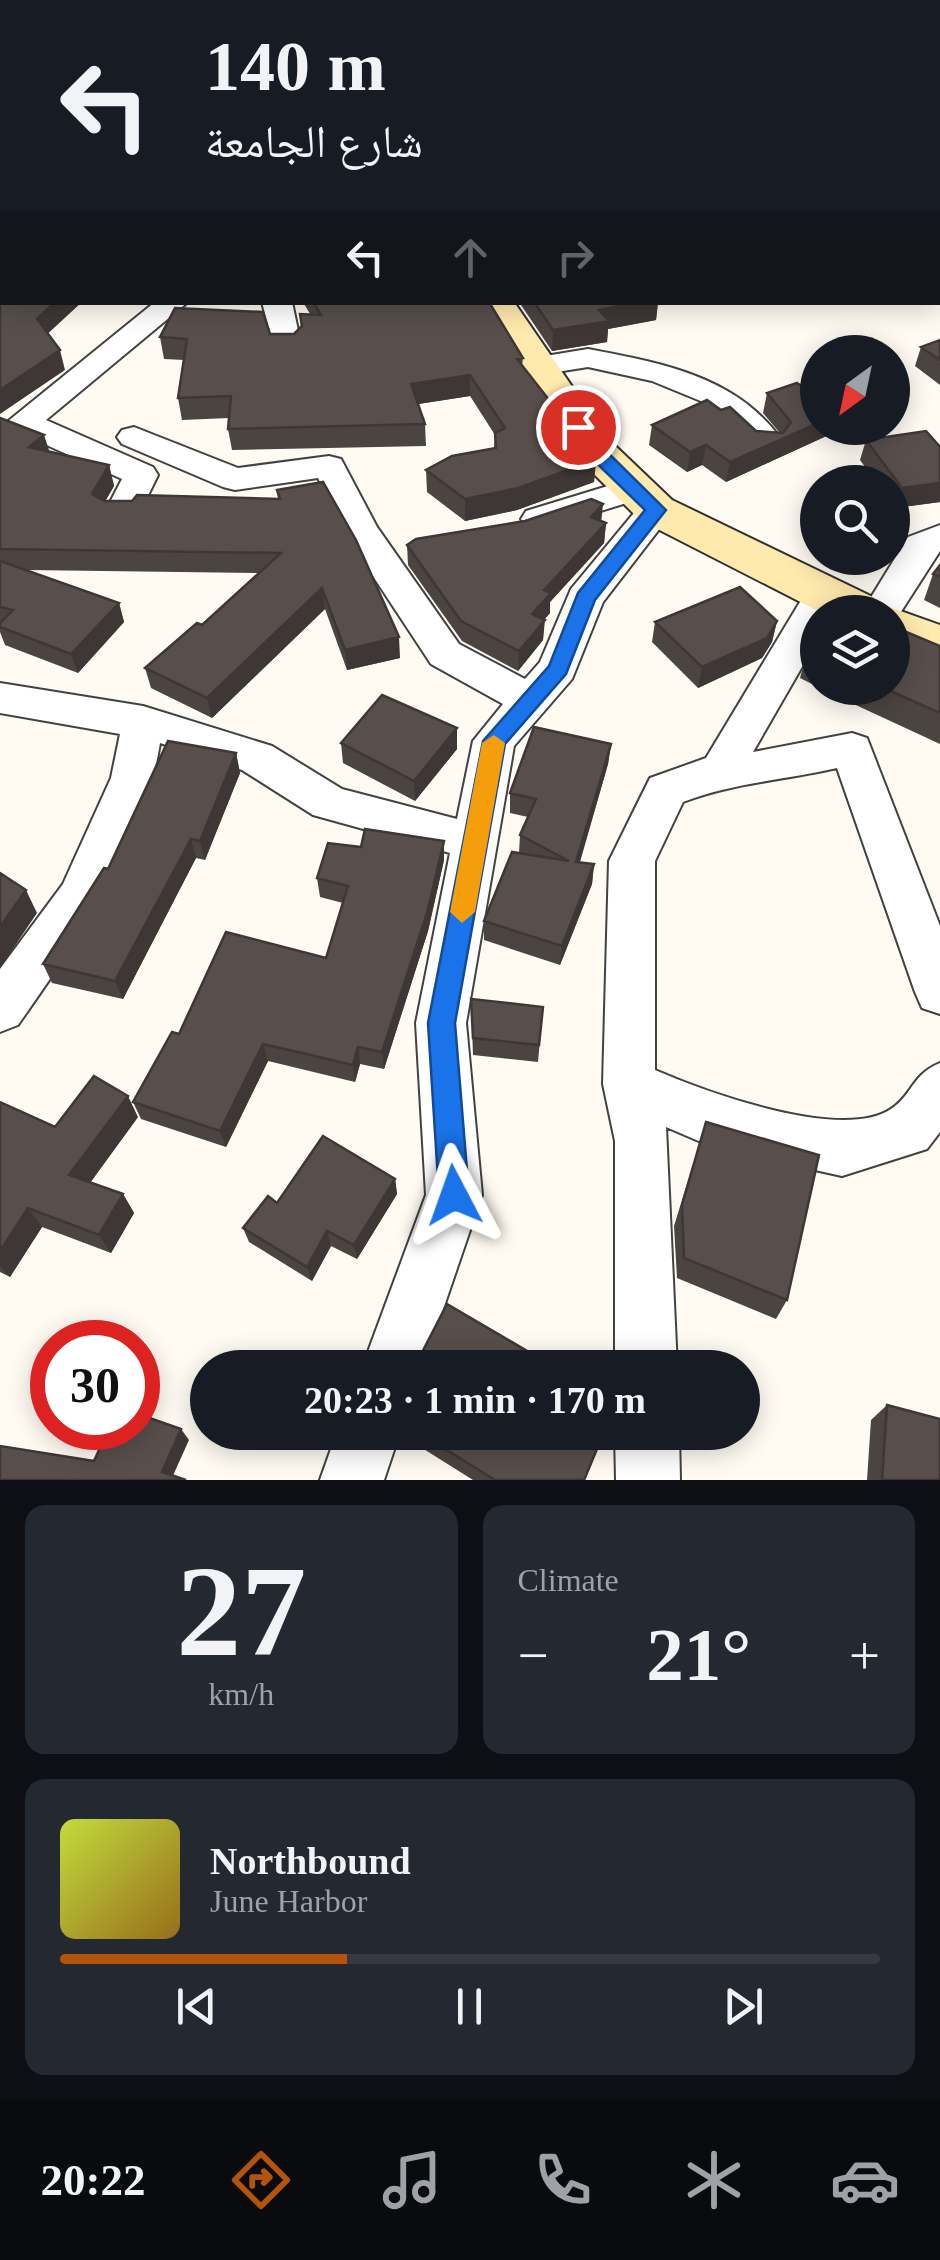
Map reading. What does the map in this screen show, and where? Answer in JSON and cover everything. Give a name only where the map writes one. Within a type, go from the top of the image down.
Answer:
[{"type":"main road","points":[[497,305],[592,448],[645,500],[825,595]]},
{"type":"main road","points":[[910,633],[940,644]]},
{"type":"street","points":[[124,510],[141,475],[23,422],[170,305]]},
{"type":"street","points":[[276,305],[286,345]]},
{"type":"street","points":[[538,366],[588,358],[661,373],[719,398],[766,442]]},
{"type":"street","points":[[134,437],[236,479],[329,466],[360,529],[446,654],[530,700]]},
{"type":"street","points":[[506,528],[645,500]]},
{"type":"street","points":[[398,1350],[454,1195],[441,1023],[494,741],[558,669],[585,598],[645,500]]},
{"type":"street","points":[[891,595],[921,546],[940,537]]},
{"type":"street","points":[[722,770],[800,662]]},
{"type":"street","points":[[0,698],[143,722],[257,758],[329,802],[476,842]]},
{"type":"street","points":[[0,1009],[81,896],[133,778],[143,722]]},
{"type":"street","points":[[646,1350],[642,1142],[629,1084],[632,861],[666,790],[722,770],[764,768],[852,748],[940,992]]},
{"type":"street","points":[[629,1084],[715,1122],[842,1148],[908,1131],[940,1088]]},
{"type":"street","points":[[352,1480],[362,1450]]},
{"type":"street","points":[[647,1450],[648,1480]]},
{"type":"building","points":[[0,305],[52,305],[37,319],[60,350],[0,390]]},
{"type":"building","points":[[315,305],[491,305],[523,358],[517,359],[596,460],[518,488],[465,499],[426,470],[452,456],[496,448],[495,433],[505,428],[470,375],[411,384],[425,424],[228,429],[231,396],[178,398],[187,339],[160,337],[175,308],[263,312],[270,334],[294,334],[302,326],[300,314],[321,315]]},
{"type":"building","points":[[536,305],[625,305],[599,310],[609,321],[553,330]]},
{"type":"building","points":[[940,340],[940,360],[921,347]]},
{"type":"building","points":[[800,385],[800,431],[730,462],[706,445],[690,452],[652,425],[707,400],[721,410],[730,407],[756,431],[783,433],[791,422],[767,393]]},
{"type":"building","points":[[0,418],[44,435],[29,447],[109,465],[92,494],[105,501],[132,501],[137,495],[280,499],[277,490],[323,482],[356,540],[399,637],[345,650],[322,588],[207,698],[145,668],[197,623],[202,625],[281,553],[0,549]]},
{"type":"building","points":[[926,431],[940,447],[940,483],[910,487],[910,465],[885,465],[870,445],[910,445],[910,433]]},
{"type":"building","points":[[591,499],[603,504],[591,517],[606,523],[544,590],[551,593],[532,614],[545,620],[519,651],[461,621],[407,545],[416,539],[525,521]]},
{"type":"building","points":[[0,561],[119,603],[71,654],[0,627],[13,610],[0,607]]},
{"type":"building","points":[[740,587],[777,621],[767,638],[702,667],[655,622]]},
{"type":"building","points":[[910,634],[940,646],[940,713],[910,700]]},
{"type":"building","points":[[382,695],[457,728],[414,781],[341,743]]},
{"type":"building","points":[[534,727],[611,744],[576,862],[594,864],[562,946],[484,921],[512,852],[569,861],[520,835],[536,799],[510,793]]},
{"type":"building","points":[[168,741],[236,753],[200,841],[191,839],[115,981],[43,964],[104,868],[108,869]]},
{"type":"building","points":[[365,829],[444,841],[427,913],[382,1052],[358,1047],[353,1065],[263,1044],[220,1131],[133,1102],[172,1032],[179,1034],[226,932],[326,958],[348,886],[317,878],[328,843],[361,847]]},
{"type":"building","points":[[0,873],[26,890],[0,927]]},
{"type":"building","points":[[471,999],[543,1007],[539,1045],[473,1038]]},
{"type":"building","points":[[94,1076],[128,1096],[69,1175],[123,1194],[99,1235],[28,1208],[0,1251],[0,1102],[55,1127]]},
{"type":"building","points":[[706,1122],[819,1155],[787,1300],[684,1258],[682,1205]]},
{"type":"building","points":[[323,1136],[395,1179],[354,1245],[327,1231],[307,1267],[243,1228],[268,1196],[277,1203]]},
{"type":"building","points":[[447,1304],[525,1350],[423,1350]]},
{"type":"building","points":[[887,1405],[940,1419],[940,1480],[882,1480]]},
{"type":"building","points":[[160,1422],[181,1429],[162,1472],[186,1480],[0,1480],[0,1446],[94,1461],[99,1450],[160,1450]]},
{"type":"building","points":[[447,1450],[596,1450],[584,1480],[495,1480]]},
{"type":"slow traffic","points":[[462,912],[494,743]]},
{"type":"route","points":[[454,1195],[441,1023],[494,741],[558,669],[585,598],[656,510],[592,448],[578,427]]}]
